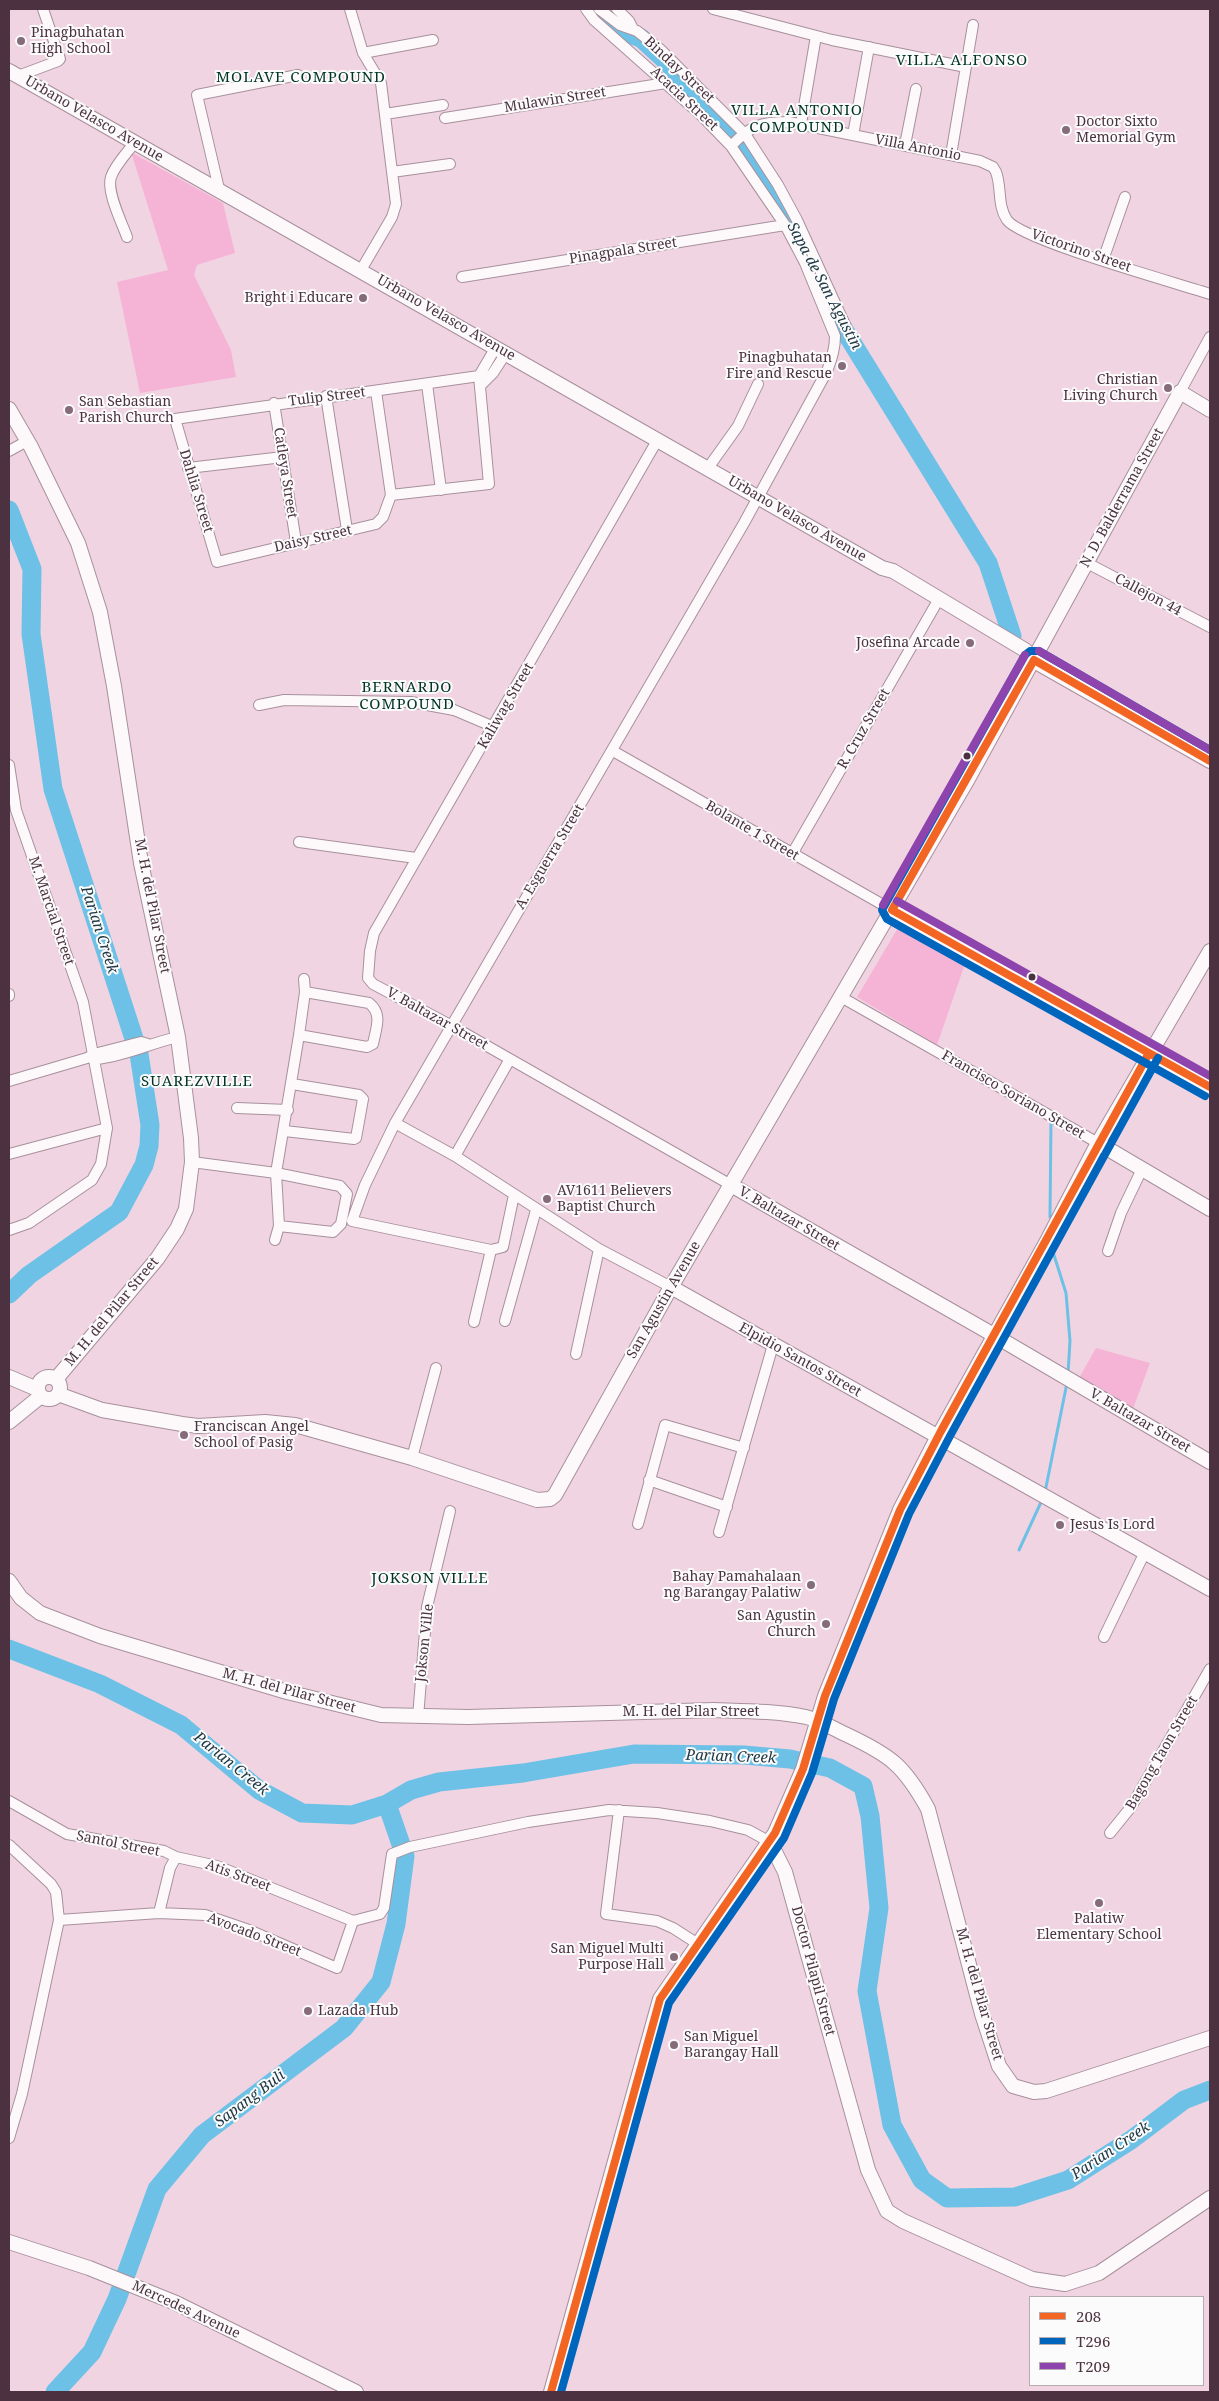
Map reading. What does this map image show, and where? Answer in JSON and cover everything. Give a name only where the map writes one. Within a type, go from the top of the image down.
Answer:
[{"type":"street","points":[[14,73],[60,59],[43,9]]},
{"type":"street","points":[[350,9],[363,53],[381,83],[396,204],[392,216],[362,270]]},
{"type":"street","name":"Acacia Street","points":[[586,9],[594,20],[701,115],[738,140],[805,262],[835,336],[833,358],[827,371],[759,497]]},
{"type":"street","name":"Binday Street","points":[[599,9],[620,25],[633,30],[661,50],[778,185],[797,220],[846,329]]},
{"type":"street","points":[[617,9],[629,21],[633,30]]},
{"type":"street","points":[[713,9],[816,36],[966,66]]},
{"type":"street","points":[[951,155],[973,25]]},
{"type":"street","points":[[801,124],[816,36]]},
{"type":"street","points":[[363,53],[433,40]]},
{"type":"street","points":[[853,135],[869,47]]},
{"type":"street","name":"Urbano Velasco Avenue","points":[[14,73],[759,497],[882,568],[891,576],[1021,656],[1034,660]]},
{"type":"street","points":[[219,189],[196,95],[298,75]]},
{"type":"street","name":"Mulawin Street","points":[[445,118],[666,83]]},
{"type":"street","points":[[905,146],[916,89]]},
{"type":"street","points":[[385,114],[443,104]]},
{"type":"street","name":"Villa Antonio","points":[[738,140],[766,122],[801,124],[980,161],[993,167]]},
{"type":"street","points":[[127,237],[110,182],[118,165],[135,142]]},
{"type":"street","points":[[392,172],[450,164]]},
{"type":"street","name":"Victorino Street","points":[[993,167],[998,176],[1000,205],[1008,221],[1014,227],[1055,244],[1210,294]]},
{"type":"street","points":[[1104,260],[1125,197]]},
{"type":"street","name":"Pinagpala Street","points":[[462,277],[784,225]]},
{"type":"street","name":"N. D. Balderrama Street","points":[[1034,660],[1210,337]]},
{"type":"street","points":[[376,390],[391,495],[490,484],[480,381],[493,373],[501,350]]},
{"type":"street","name":"Tulip Street","points":[[175,419],[326,396],[427,384],[480,381]]},
{"type":"street","points":[[427,384],[441,490]]},
{"type":"street","points":[[708,468],[738,426],[758,384]]},
{"type":"street","points":[[1180,392],[1210,410]]},
{"type":"street","points":[[326,396],[347,530]]},
{"type":"street","name":"Catleya Street","points":[[274,403],[296,542]]},
{"type":"street","name":"M. H. del Pilar Street","points":[[9,409],[78,543],[100,612],[114,686],[141,863],[178,1037],[192,1138],[192,1162],[186,1209],[177,1229],[157,1258],[56,1380]]},
{"type":"street","name":"Dahlia Street","points":[[175,419],[188,468],[218,562]]},
{"type":"street","name":"Kaliwag Street","points":[[368,978],[370,950],[374,934],[658,440]]},
{"type":"street","points":[[9,451],[27,441]]},
{"type":"street","points":[[188,468],[283,457]]},
{"type":"street","name":"Daisy Street","points":[[218,562],[376,524],[383,517],[391,495]]},
{"type":"street","name":"A. Esguerra Street","points":[[491,1250],[352,1221],[365,1185],[395,1123],[759,497]]},
{"type":"street","name":"Callejon 44","points":[[1087,563],[1210,628]]},
{"type":"street","name":"Urbano Velasco Avenue","points":[[882,568],[893,571],[1025,650],[1034,660]]},
{"type":"street","name":"R. Cruz Street","points":[[792,854],[936,604]]},
{"type":"street","points":[[1034,660],[1210,761]]},
{"type":"street","name":"San Agustin Avenue","points":[[58,1394],[102,1410],[182,1424],[198,1426],[265,1422],[295,1425],[412,1458],[537,1500],[550,1499],[560,1489],[671,1287],[892,910],[1034,660]]},
{"type":"street","points":[[259,705],[284,700],[396,701],[428,704],[454,710],[494,728]]},
{"type":"street","name":"Bolante 1 Street","points":[[613,751],[892,910]]},
{"type":"street","name":"M. Marcial Street","points":[[9,765],[16,810],[83,1002],[108,1128]]},
{"type":"street","points":[[299,842],[416,858]]},
{"type":"street","points":[[892,910],[1210,1088]]},
{"type":"street","points":[[551,2392],[660,2000],[770,1842],[805,1763],[816,1720],[862,1599],[899,1513],[937,1438],[1098,1143],[1210,951]]},
{"type":"street","points":[[275,1240],[279,1226],[276,1173],[285,1131],[299,1036],[305,992],[304,978]]},
{"type":"street","name":"V. Baltazar Street","points":[[368,978],[373,984],[452,1026],[994,1335],[1210,1462]]},
{"type":"street","points":[[299,1036],[367,1047],[373,1044],[379,1015],[369,1003],[305,992]]},
{"type":"street","name":"Francisco Soriano Street","points":[[841,997],[1210,1208]]},
{"type":"street","points":[[9,1081],[93,1057],[178,1037]]},
{"type":"street","points":[[455,1156],[510,1059]]},
{"type":"street","points":[[285,1131],[354,1140],[356,1138],[363,1099],[359,1094],[292,1084]]},
{"type":"street","points":[[237,1108],[288,1110]]},
{"type":"street","name":"Elpidio Santos Street","points":[[395,1123],[455,1156],[514,1196],[599,1249],[671,1287],[937,1438],[1210,1589]]},
{"type":"street","points":[[9,1154],[108,1128],[101,1164],[92,1180],[29,1223],[9,1230]]},
{"type":"street","points":[[192,1162],[276,1173],[340,1186],[347,1194],[341,1224],[332,1232],[279,1226]]},
{"type":"street","points":[[1108,1252],[1121,1213],[1142,1169]]},
{"type":"street","points":[[474,1322],[491,1250],[504,1247],[514,1196]]},
{"type":"street","points":[[505,1321],[536,1210]]},
{"type":"street","points":[[576,1354],[599,1249]]},
{"type":"street","points":[[719,1532],[773,1345]]},
{"type":"street","points":[[412,1458],[436,1368]]},
{"type":"street","points":[[9,1377],[39,1393],[52,1399],[58,1394],[60,1386],[56,1380],[45,1377],[39,1382],[39,1393],[9,1422]]},
{"type":"street","points":[[638,1524],[665,1425],[744,1448]]},
{"type":"street","points":[[650,1480],[726,1507]]},
{"type":"street","name":"Jokson Ville","points":[[418,1717],[427,1607],[450,1511]]},
{"type":"street","points":[[1104,1637],[1145,1552]]},
{"type":"street","name":"M. H. del Pilar Street","points":[[9,1581],[21,1598],[40,1613],[135,1648],[339,1706],[381,1714],[418,1717],[747,1710],[816,1720],[882,1752],[902,1770],[914,1785],[928,1809],[982,2014],[999,2066],[1013,2086],[1034,2092],[1046,2091],[1210,2038]]},
{"type":"street","name":"Bagong Taon Street","points":[[1110,1833],[1131,1807],[1210,1669]]},
{"type":"street","name":"Santol Street","points":[[9,1801],[66,1834],[164,1851],[176,1857]]},
{"type":"street","points":[[353,1921],[380,1914],[384,1908],[392,1854],[408,1848],[528,1822],[609,1810],[658,1813],[710,1821],[748,1830],[770,1842]]},
{"type":"street","points":[[619,1810],[606,1914],[657,1921],[673,1928],[698,1944]]},
{"type":"street","name":"Doctor Pilapil Street","points":[[770,1842],[785,1872],[863,2156],[888,2211],[902,2221],[1032,2279],[1065,2284],[1099,2273],[1210,2198]]},
{"type":"street","points":[[9,1845],[51,1884],[56,1892],[59,1920],[22,2094],[9,2138]]},
{"type":"street","points":[[159,1912],[170,1868],[176,1857]]},
{"type":"street","name":"Atis Street","points":[[176,1857],[217,1866],[353,1921]]},
{"type":"street","name":"Avocado Street","points":[[59,1920],[159,1912],[205,1915],[249,1930],[337,1968],[353,1921]]},
{"type":"street","name":"Mercedes Avenue","points":[[9,2242],[132,2284],[176,2303],[356,2392]]},
{"type":"shaded area","points":[[131,152],[223,203],[235,253],[197,265],[194,275],[231,350],[236,377],[140,393],[117,282],[168,270]]},
{"type":"shaded area","points":[[902,921],[967,958],[937,1045],[857,997]]},
{"type":"shaded area","points":[[1096,1348],[1150,1363],[1133,1409],[1079,1378]]},
{"type":"waterway","name":"Sapa de San Agustin","points":[[592,9],[604,21],[620,31],[641,38],[665,60],[729,128],[747,151],[781,203],[838,320],[988,563],[1012,636]]},
{"type":"waterway","name":"Parian Creek","points":[[9,510],[32,569],[31,634],[53,789],[139,1054],[150,1125],[149,1146],[144,1165],[119,1212],[29,1275],[9,1294]]},
{"type":"waterway","name":"Sapa de San Agustin","points":[[1050,1217],[1051,1120]]},
{"type":"waterway","name":"Sapa de San Agustin","points":[[1053,1252],[1066,1293],[1070,1341],[1068,1374]]},
{"type":"waterway","name":"Sapa de San Agustin","points":[[1045,1492],[1067,1383]]},
{"type":"waterway","name":"Sapa de San Agustin","points":[[1019,1550],[1042,1500]]},
{"type":"waterway","name":"Parian Creek","points":[[9,1649],[100,1684],[181,1725],[259,1790],[302,1813],[352,1815],[387,1804],[411,1790],[439,1782],[523,1773],[634,1754],[744,1755],[790,1759],[830,1768],[863,1786],[870,1816],[879,1908],[867,1991],[892,2125],[922,2180],[947,2198],[1015,2197],[1068,2180],[1131,2140],[1184,2100],[1210,2090]]},
{"type":"waterway","name":"Sapang Buli","points":[[55,2392],[92,2352],[117,2299],[157,2189],[202,2135],[344,2028],[381,1982],[396,1924],[405,1856],[387,1804]]},
{"type":"transit line","name":"T296","points":[[1205,1096],[887,919],[882,910],[1025,655],[1030,651],[1039,651],[1210,750]]},
{"type":"transit line","name":"T209","points":[[1039,651],[1210,750]]},
{"type":"transit line","name":"T209","points":[[883,905],[1025,655]]},
{"type":"transit line","name":"208","points":[[1034,660],[1210,761]]},
{"type":"transit line","name":"208","points":[[892,910],[1034,660]]},
{"type":"transit line","name":"T209","points":[[897,901],[1210,1076]]},
{"type":"transit line","name":"208","points":[[892,910],[1210,1087]]},
{"type":"transit line","name":"208","points":[[551,2392],[660,1999],[775,1833],[803,1769],[825,1696],[900,1510],[941,1431],[1149,1053]]},
{"type":"transit line","name":"T296","points":[[561,2392],[669,2003],[784,1838],[812,1773],[834,1699],[909,1514],[1158,1058]]},
{"type":"place","name":"Pinagbuhatan High School","points":[[21,41]]},
{"type":"place","name":"Doctor Sixto Memorial Gym","points":[[1066,130]]},
{"type":"place","name":"Bright i Educare","points":[[363,298]]},
{"type":"place","name":"Pinagbuhatan Fire and Rescue","points":[[842,366]]},
{"type":"place","name":"Christian Living Church","points":[[1168,388]]},
{"type":"place","name":"San Sebastian Parish Church","points":[[69,410]]},
{"type":"place","name":"Josefina Arcade","points":[[970,643]]},
{"type":"place","name":"AV1611 Believers Baptist Church","points":[[547,1199]]},
{"type":"place","name":"Franciscan Angel School of Pasig","points":[[184,1435]]},
{"type":"place","name":"Jesus Is Lord","points":[[1060,1525]]},
{"type":"place","name":"Bahay Pamahalaan ng Barangay Palatiw","points":[[811,1585]]},
{"type":"place","name":"San Agustin Church","points":[[826,1624]]},
{"type":"place","name":"Palatiw Elementary School","points":[[1099,1903]]},
{"type":"place","name":"San Miguel Multi Purpose Hall","points":[[674,1957]]},
{"type":"place","name":"Lazada Hub","points":[[308,2011]]},
{"type":"place","name":"San Miguel Barangay Hall","points":[[674,2045]]},
{"type":"district","name":"VILLA ALFONSO","points":[[962,61]]},
{"type":"district","name":"MOLAVE COMPOUND","points":[[301,78]]},
{"type":"district","name":"VILLA ANTONIO COMPOUND","points":[[797,120]]},
{"type":"district","name":"BERNARDO COMPOUND","points":[[407,696]]},
{"type":"district","name":"SUAREZVILLE","points":[[197,1082]]},
{"type":"district","name":"JOKSON VILLE","points":[[430,1579]]}]
